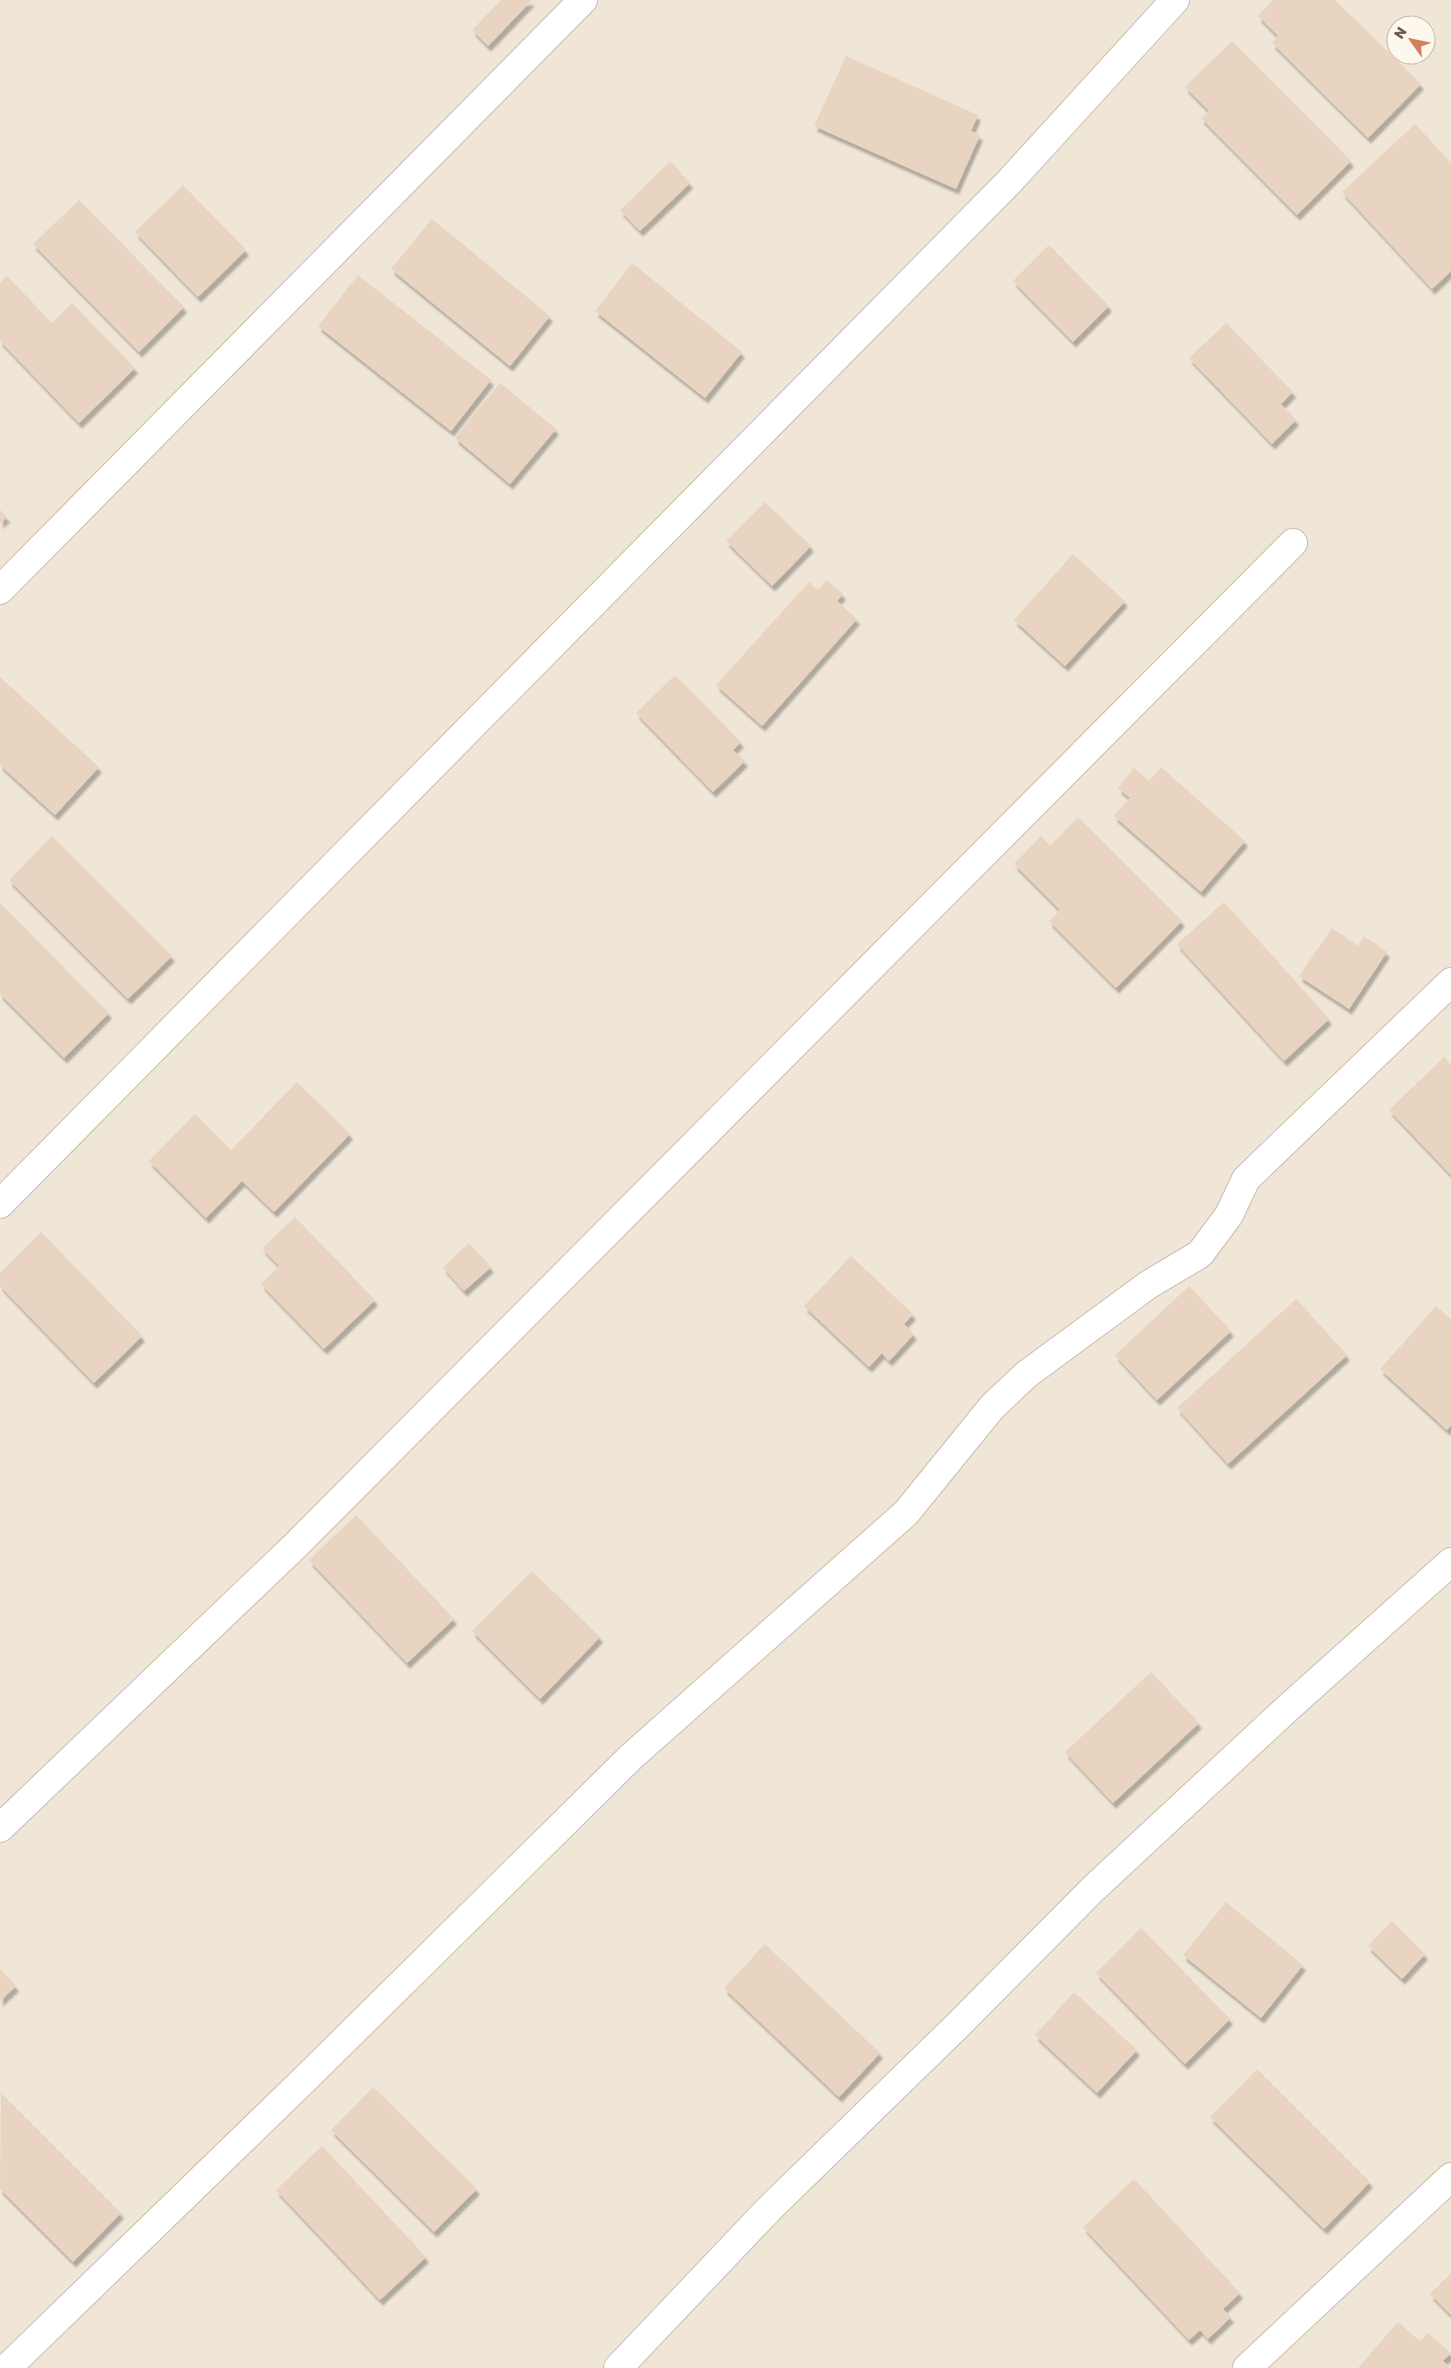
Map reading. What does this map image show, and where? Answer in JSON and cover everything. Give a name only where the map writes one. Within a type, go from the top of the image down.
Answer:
[{"type":"street","points":[[0,590],[583,0]]},
{"type":"street","points":[[0,1204],[1009,182],[1175,0]]},
{"type":"street","points":[[0,1828],[296,1545],[1293,543]]},
{"type":"street","points":[[7,2368],[305,2079],[632,1756],[906,1513],[992,1407],[1013,1387],[1027,1374],[1148,1285],[1200,1254],[1229,1215],[1246,1179],[1451,982]]},
{"type":"street","points":[[618,2368],[770,2209],[1093,1890],[1298,1700],[1451,1562]]},
{"type":"street","points":[[1247,2368],[1451,2177]]},
{"type":"shaded area","points":[[0,0],[1451,0],[1451,2368],[0,2368]]},
{"type":"building","points":[[501,0],[532,0],[488,46],[472,30]]},
{"type":"building","points":[[1273,0],[1335,0],[1386,50],[1386,65],[1402,65],[1421,84],[1368,138],[1272,43],[1278,36],[1258,16]]},
{"type":"building","points":[[1232,41],[1351,161],[1297,215],[1201,118],[1209,111],[1185,87]]},
{"type":"building","points":[[846,56],[978,115],[971,131],[980,135],[956,189],[814,126]]},
{"type":"building","points":[[1415,124],[1451,163],[1451,271],[1432,289],[1342,192]]},
{"type":"building","points":[[670,161],[690,183],[640,231],[620,210]]},
{"type":"building","points":[[183,185],[246,250],[198,297],[135,232]]},
{"type":"building","points":[[79,200],[184,307],[139,352],[33,244]]},
{"type":"building","points":[[432,219],[550,316],[510,366],[391,269]]},
{"type":"building","points":[[1049,245],[1109,306],[1073,342],[1013,281]]},
{"type":"building","points":[[632,263],[742,352],[705,398],[595,311]]},
{"type":"building","points":[[358,275],[491,380],[451,431],[318,326]]},
{"type":"building","points":[[7,276],[52,323],[72,303],[135,368],[79,423],[0,341],[0,283]]},
{"type":"building","points":[[1226,323],[1293,392],[1281,404],[1296,420],[1272,444],[1189,358]]},
{"type":"building","points":[[500,383],[556,429],[510,484],[455,438]]},
{"type":"building","points":[[765,502],[811,546],[772,586],[726,541]]},
{"type":"building","points":[[0,510],[7,517],[0,523]]},
{"type":"building","points":[[1073,554],[1125,601],[1065,666],[1014,620]]},
{"type":"building","points":[[827,580],[843,594],[837,601],[857,619],[762,726],[716,685],[809,582],[818,590]]},
{"type":"building","points":[[675,675],[741,742],[733,750],[745,761],[713,792],[636,713]]},
{"type":"building","points":[[0,677],[99,767],[55,815],[0,765]]},
{"type":"building","points":[[1161,767],[1245,841],[1201,892],[1114,816],[1130,798],[1118,788],[1134,768],[1149,781]]},
{"type":"building","points":[[1078,817],[1182,921],[1116,988],[1049,921],[1060,910],[1014,864],[1041,836],[1050,846]]},
{"type":"building","points":[[52,836],[172,956],[128,999],[9,880]]},
{"type":"building","points":[[1224,902],[1329,1019],[1284,1061],[1177,944]]},
{"type":"building","points":[[0,903],[109,1013],[64,1058],[0,994]]},
{"type":"building","points":[[1332,928],[1358,946],[1364,936],[1387,952],[1349,1009],[1299,976]]},
{"type":"building","points":[[1444,1057],[1451,1065],[1451,1175],[1389,1110]]},
{"type":"building","points":[[297,1082],[350,1134],[274,1212],[242,1181],[206,1218],[149,1161],[195,1114],[231,1150]]},
{"type":"building","points":[[295,1217],[375,1300],[324,1349],[261,1284],[279,1266],[262,1248]]},
{"type":"building","points":[[41,1232],[142,1336],[94,1383],[0,1286],[0,1273]]},
{"type":"building","points":[[469,1243],[491,1267],[464,1291],[443,1267]]},
{"type":"building","points":[[851,1256],[913,1314],[904,1324],[914,1334],[889,1361],[882,1353],[869,1367],[804,1306]]},
{"type":"building","points":[[1189,1286],[1231,1331],[1157,1400],[1115,1355]]},
{"type":"building","points":[[1296,1299],[1347,1355],[1228,1464],[1177,1408]]},
{"type":"building","points":[[1436,1306],[1451,1319],[1451,1425],[1447,1430],[1380,1369]]},
{"type":"building","points":[[356,1515],[454,1619],[407,1663],[309,1560]]},
{"type":"building","points":[[532,1571],[600,1637],[540,1699],[472,1631]]},
{"type":"building","points":[[1151,1672],[1199,1723],[1113,1803],[1065,1752]]},
{"type":"building","points":[[1226,1902],[1303,1965],[1261,2018],[1183,1955]]},
{"type":"building","points":[[1392,1921],[1425,1954],[1402,1979],[1368,1946]]},
{"type":"building","points":[[1141,1928],[1230,2019],[1185,2064],[1096,1973]]},
{"type":"building","points":[[765,1944],[880,2053],[839,2097],[724,1988]]},
{"type":"building","points":[[0,1969],[16,1986],[0,2001]]},
{"type":"building","points":[[1074,1992],[1137,2050],[1097,2093],[1035,2035]]},
{"type":"building","points":[[1257,2069],[1370,2182],[1324,2229],[1210,2117]]},
{"type":"building","points":[[373,2087],[477,2189],[434,2232],[331,2130]]},
{"type":"building","points":[[1,2093],[121,2213],[73,2262],[0,2189]]},
{"type":"building","points":[[322,2146],[426,2257],[380,2300],[276,2190]]},
{"type":"building","points":[[1134,2179],[1240,2293],[1223,2309],[1231,2317],[1208,2339],[1200,2330],[1189,2340],[1083,2227]]},
{"type":"building","points":[[1451,2273],[1451,2315],[1430,2294]]},
{"type":"building","points":[[1398,2322],[1420,2341],[1428,2333],[1451,2353],[1443,2361],[1451,2368],[1358,2368]]}]
